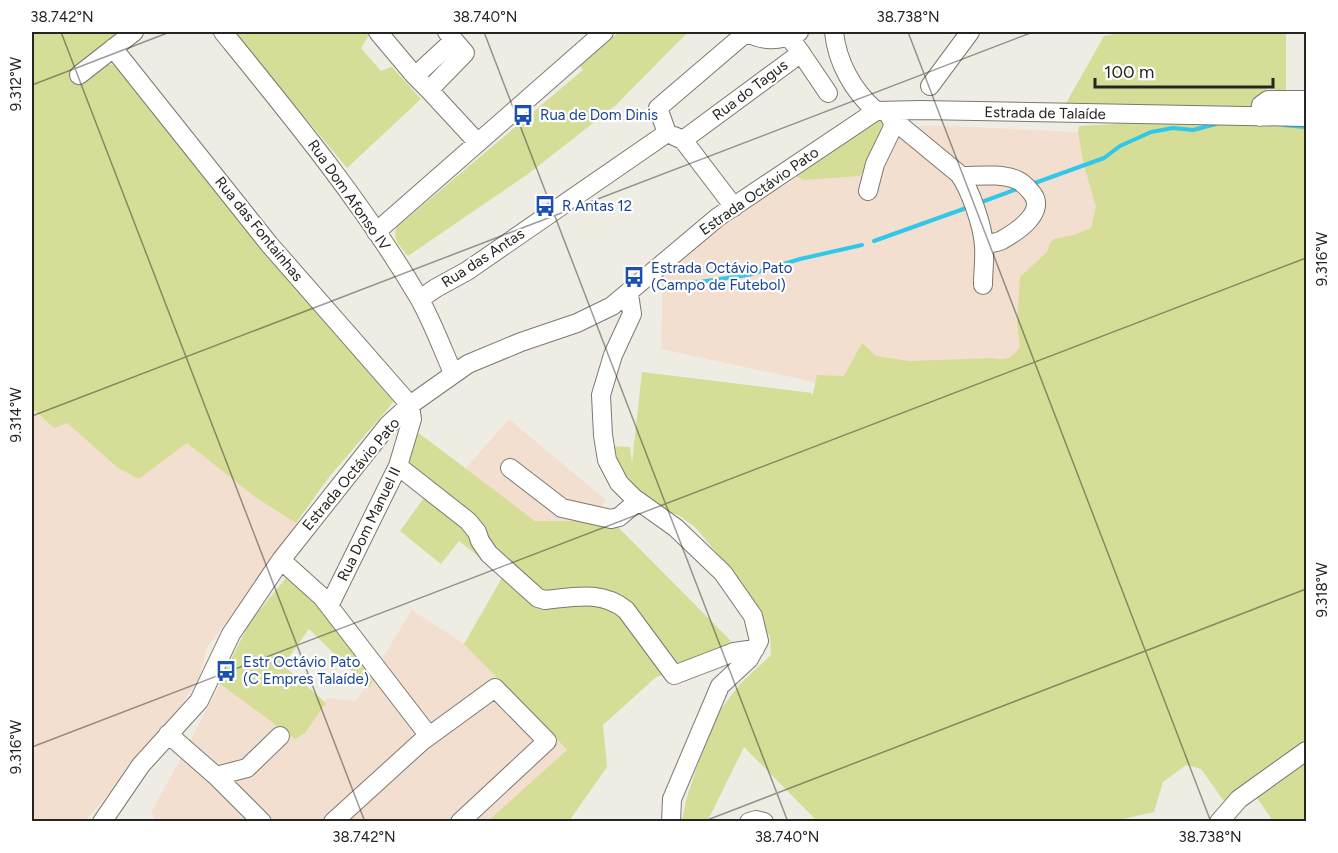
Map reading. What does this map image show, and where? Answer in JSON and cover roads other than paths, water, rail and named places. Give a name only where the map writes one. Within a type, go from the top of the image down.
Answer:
[{"type":"street","points":[[79,75],[134,32]]},
{"type":"street","name":"Rua Dom Afonso IV","points":[[223,32],[315,146],[376,232],[420,299],[453,373]]},
{"type":"street","points":[[378,32],[415,76],[478,143]]},
{"type":"street","points":[[376,232],[604,32]]},
{"type":"street","points":[[734,207],[675,136],[658,108],[746,32],[760,38],[774,40],[795,34]]},
{"type":"street","points":[[834,32],[837,51],[843,67],[857,92],[961,176],[984,244],[983,285]]},
{"type":"street","points":[[930,86],[970,32]]},
{"type":"street","name":"Rua do Tagus","points":[[675,136],[801,53],[795,34]]},
{"type":"street","points":[[415,76],[450,36],[465,52],[429,90]]},
{"type":"street","name":"Rua das Fontainhas","points":[[113,48],[269,244],[410,405]]},
{"type":"street","points":[[801,53],[828,93]]},
{"type":"street","points":[[1260,117],[1261,105],[1268,100],[1306,100]]},
{"type":"street","points":[[868,191],[875,164],[892,129],[885,114]]},
{"type":"street","name":"Estrada de Talaíde","points":[[885,114],[1306,117]]},
{"type":"street","name":"Estrada Octávio Pato","points":[[102,822],[141,765],[199,701],[231,634],[281,560],[388,425],[410,405],[453,373],[493,353],[599,314],[629,294],[689,240],[734,207],[885,114]]},
{"type":"street","name":"Rua das Antas","points":[[420,299],[675,136]]},
{"type":"street","points":[[961,176],[1003,177],[1017,180],[1034,195],[1037,204],[1035,213],[1028,220],[1002,240],[984,244]]},
{"type":"street","points":[[629,294],[632,314],[613,355],[601,395],[603,435],[608,460],[619,483],[638,501],[676,528],[723,573],[753,616],[759,641],[749,659],[720,686],[672,799],[671,822]]},
{"type":"street","name":"Rua Dom Manuel II","points":[[329,606],[398,466],[412,419],[410,405]]},
{"type":"street","points":[[398,466],[468,521],[489,554],[538,598],[544,600],[587,596],[603,597],[616,602],[626,610],[674,675],[734,652],[755,649]]},
{"type":"street","points":[[510,468],[562,508],[611,519],[620,517],[638,501]]},
{"type":"street","points":[[281,560],[322,597],[429,736]]},
{"type":"street","points":[[333,822],[429,736],[495,688],[547,741],[460,822]]},
{"type":"street","points":[[168,734],[216,776],[262,822]]},
{"type":"street","points":[[216,776],[247,768],[280,736]]},
{"type":"street","points":[[1219,822],[1239,799],[1306,751]]},
{"type":"street","points":[[749,822],[756,820],[764,822]]},
{"type":"waterway","points":[[1032,184],[1104,158],[1120,146],[1151,132],[1173,128],[1193,130],[1216,124]]},
{"type":"waterway","points":[[1283,125],[1306,127]]},
{"type":"waterway","points":[[979,203],[1020,188]]},
{"type":"waterway","points":[[874,241],[969,207]]},
{"type":"waterway","points":[[665,287],[748,275],[800,259],[862,245]]},
{"type":"place","name":"Rua de Dom Dinis","points":[[523,115]]},
{"type":"place","name":"R Antas 12","points":[[545,206]]},
{"type":"place","name":"Estrada Octávio Pato (Campo de Futebol)","points":[[634,277]]},
{"type":"place","name":"Estr Octávio Pato (C Empres Talaíde)","points":[[226,671]]}]
